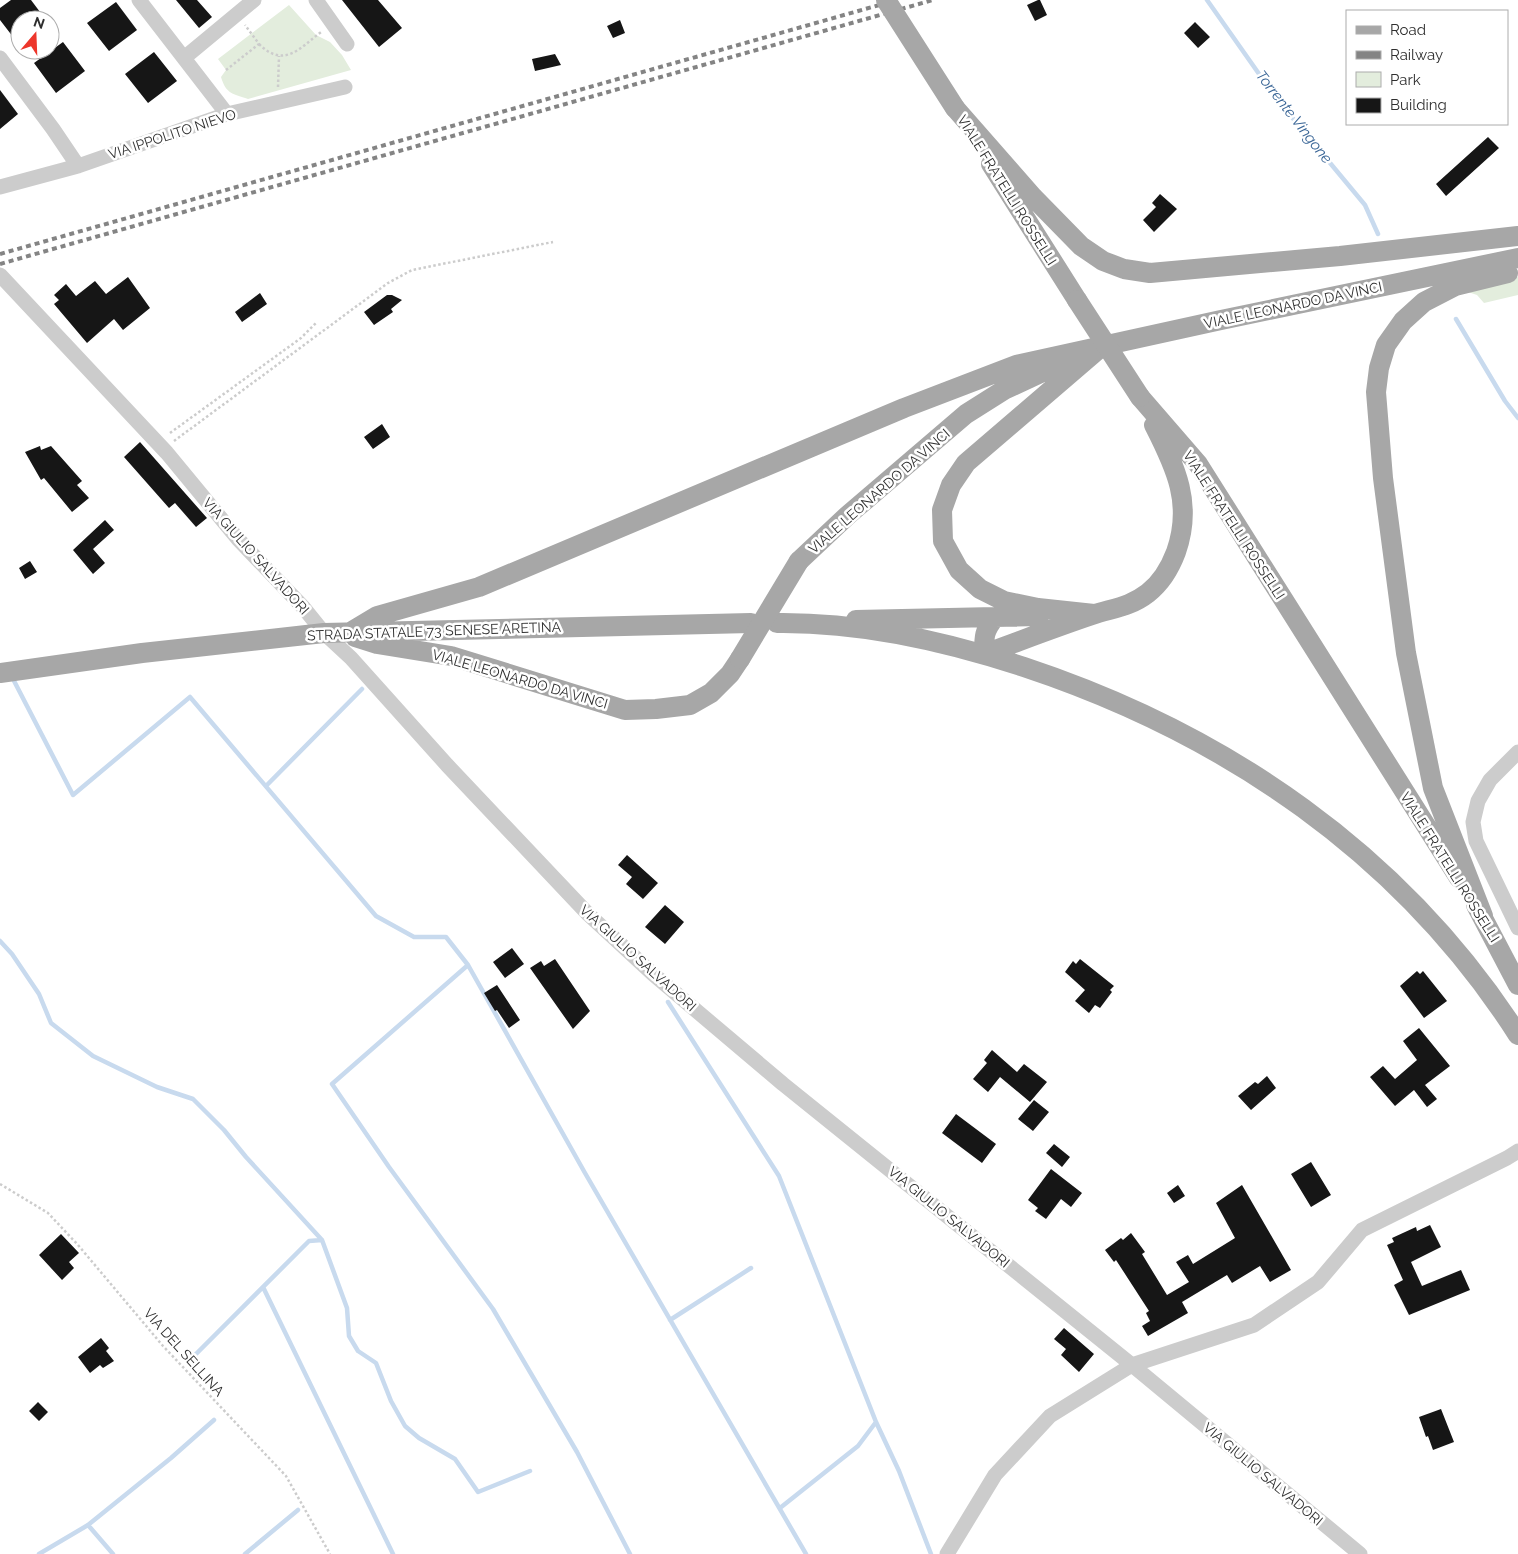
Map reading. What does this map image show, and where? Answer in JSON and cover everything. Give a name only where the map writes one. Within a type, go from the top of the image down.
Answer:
[{"type":"main road","name":"VIALE FRATELLI ROSSELLI","points":[[886,0],[1140,397],[1198,464],[1483,916],[1518,985]]},
{"type":"main road","points":[[955,108],[1033,197],[1081,246],[1103,261],[1124,269],[1150,273],[1340,256],[1518,236]]},
{"type":"main road","name":"VIALE LEONARDO DA VINCI","points":[[338,632],[377,616],[479,586],[959,386],[1016,365],[1518,258]]},
{"type":"main road","points":[[1483,916],[1433,788],[1406,653],[1383,478],[1376,392],[1379,368],[1386,345],[1403,321],[1424,302],[1455,286],[1518,271]]},
{"type":"main road","points":[[1094,614],[1038,608],[1004,601],[980,589],[959,570],[943,541],[942,510],[951,485],[966,463],[1102,346]]},
{"type":"main road","name":"VIALE LEONARDO DA VINCI","points":[[338,632],[377,644],[451,656],[625,710],[656,710],[690,705],[711,693],[730,674],[799,561],[848,515],[966,414],[1004,390],[1045,371],[1067,353]]},
{"type":"main road","points":[[984,654],[1094,614],[1118,609],[1136,601],[1149,592],[1168,570],[1182,530],[1183,498],[1171,458],[1140,397]]},
{"type":"main road","points":[[777,623],[809,623],[881,618],[1094,614]]},
{"type":"main road","points":[[984,654],[984,636],[995,617]]},
{"type":"main road","name":"STRADA STATALE 73 SENESE ARETINA","points":[[0,673],[142,653],[338,632],[751,623]]},
{"type":"main road","points":[[809,623],[910,637],[984,654],[1117,701],[1181,732],[1242,767],[1305,808],[1353,846],[1408,898],[1444,936],[1477,976],[1518,1035]]},
{"type":"street","points":[[139,0],[227,114]]},
{"type":"street","points":[[184,58],[254,0]]},
{"type":"street","points":[[316,0],[347,44]]},
{"type":"street","points":[[0,58],[78,166]]},
{"type":"street","name":"VIA IPPOLITO NIEVO","points":[[0,187],[78,166],[227,114],[346,87]]},
{"type":"street","name":"VIA GIULIO SALVADORI","points":[[0,275],[160,447],[238,539],[303,607],[338,632],[351,658],[447,765],[588,914],[653,974],[783,1084],[1132,1365],[1360,1554]]},
{"type":"street","points":[[1518,752],[1490,780],[1478,801],[1473,822],[1476,841],[1518,928]]},
{"type":"street","points":[[947,1554],[996,1475],[1050,1416],[1132,1365],[1254,1325],[1318,1282],[1362,1230],[1508,1158],[1518,1151]]},
{"type":"path","points":[[236,14],[266,51],[279,56],[292,55],[332,23]]},
{"type":"path","points":[[226,70],[259,44]]},
{"type":"path","points":[[278,102],[279,56]]},
{"type":"path","points":[[160,447],[174,441],[388,282],[412,270],[553,242]]},
{"type":"path","points":[[160,447],[301,338],[317,322]]},
{"type":"path","name":"VIA DEL SELLINA","points":[[0,1184],[25,1198],[54,1219],[163,1346],[286,1476],[330,1554]]},
{"type":"green space","points":[[289,5],[316,35],[330,42],[342,55],[351,70],[248,99],[231,93],[223,83],[221,77],[226,70],[218,59]]},
{"type":"green space","points":[[1518,277],[1518,295],[1484,303],[1477,295],[1465,291]]},
{"type":"building","points":[[11,0],[31,0],[38,10],[10,10],[10,33],[0,20],[0,8]]},
{"type":"building","points":[[176,0],[197,0],[212,17],[199,28]]},
{"type":"building","points":[[342,0],[378,0],[402,28],[379,47]]},
{"type":"building","points":[[1040,0],[1047,15],[1035,21],[1027,5]]},
{"type":"building","points":[[116,2],[137,30],[109,51],[87,23]]},
{"type":"building","points":[[620,20],[625,33],[613,38],[607,26]]},
{"type":"building","points":[[1195,22],[1210,37],[1198,48],[1184,33]]},
{"type":"building","points":[[63,42],[85,71],[56,93],[34,63],[38,60],[60,60],[60,44]]},
{"type":"building","points":[[154,52],[177,81],[148,103],[125,74]]},
{"type":"building","points":[[555,54],[561,65],[535,71],[532,59]]},
{"type":"building","points":[[0,90],[18,114],[0,129]]},
{"type":"building","points":[[1488,137],[1499,148],[1446,196],[1436,184]]},
{"type":"building","points":[[1160,194],[1177,209],[1154,232],[1143,220],[1156,207],[1152,203]]},
{"type":"building","points":[[128,277],[150,308],[123,330],[114,319],[87,343],[54,304],[59,300],[54,295],[66,284],[76,296],[95,281],[106,294]]},
{"type":"building","points":[[260,293],[267,304],[242,322],[235,312]]},
{"type":"building","points":[[387,295],[392,295],[402,300],[391,309],[393,312],[374,325],[364,312]]},
{"type":"building","points":[[382,424],[390,437],[373,449],[364,437]]},
{"type":"building","points":[[140,442],[207,518],[196,527],[175,503],[169,508],[124,457]]},
{"type":"building","points":[[40,446],[41,450],[51,446],[82,481],[77,485],[89,498],[72,512],[44,478],[41,480],[25,452]]},
{"type":"building","points":[[105,520],[114,530],[93,549],[105,563],[93,574],[73,550]]},
{"type":"building","points":[[30,561],[37,572],[25,579],[19,568]]},
{"type":"building","points":[[627,855],[658,883],[643,899],[626,884],[632,877],[618,865]]},
{"type":"building","points":[[665,905],[684,922],[665,944],[645,927]]},
{"type":"building","points":[[512,948],[524,964],[505,978],[493,962]]},
{"type":"building","points":[[555,959],[590,1011],[573,1029],[530,968],[541,961],[544,966]]},
{"type":"building","points":[[1080,959],[1114,986],[1110,990],[1112,992],[1100,1008],[1095,1005],[1089,1013],[1075,1001],[1085,990],[1065,972],[1073,961],[1076,964]]},
{"type":"building","points":[[1417,971],[1420,974],[1423,971],[1447,1001],[1424,1018],[1400,986]]},
{"type":"building","points":[[497,985],[520,1020],[509,1028],[497,1010],[495,1011],[484,993]]},
{"type":"building","points":[[1419,1028],[1450,1066],[1425,1085],[1437,1099],[1427,1107],[1414,1090],[1395,1106],[1370,1077],[1383,1066],[1395,1079],[1417,1060],[1403,1041]]},
{"type":"building","points":[[992,1050],[1017,1072],[1024,1064],[1047,1082],[1030,1102],[1000,1077],[988,1092],[973,1079],[987,1063],[984,1060]]},
{"type":"building","points":[[1267,1076],[1276,1088],[1251,1110],[1238,1096],[1255,1082],[1258,1084]]},
{"type":"building","points":[[1034,1100],[1049,1112],[1033,1131],[1018,1119]]},
{"type":"building","points":[[956,1114],[996,1144],[982,1163],[942,1133]]},
{"type":"building","points":[[1054,1144],[1070,1157],[1062,1167],[1046,1153]]},
{"type":"building","points":[[1311,1162],[1331,1195],[1311,1207],[1291,1174]]},
{"type":"building","points":[[1051,1169],[1082,1193],[1071,1207],[1061,1199],[1046,1219],[1035,1211],[1038,1208],[1028,1200]]},
{"type":"building","points":[[1178,1185],[1185,1196],[1174,1203],[1167,1193]]},
{"type":"building","points":[[1242,1185],[1291,1270],[1270,1282],[1260,1266],[1232,1283],[1227,1275],[1182,1302],[1188,1313],[1148,1336],[1142,1326],[1150,1321],[1146,1313],[1149,1311],[1116,1260],[1114,1262],[1105,1250],[1131,1233],[1145,1252],[1142,1254],[1167,1295],[1189,1282],[1176,1262],[1188,1255],[1193,1264],[1235,1238],[1216,1203]]},
{"type":"building","points":[[1430,1225],[1441,1247],[1411,1262],[1422,1286],[1461,1270],[1470,1290],[1409,1315],[1394,1285],[1403,1280],[1387,1245],[1394,1242],[1392,1238],[1416,1227],[1417,1231]]},
{"type":"building","points":[[61,1234],[79,1253],[69,1262],[74,1268],[62,1280],[39,1255]]},
{"type":"building","points":[[1064,1328],[1094,1354],[1079,1372],[1061,1355],[1066,1349],[1054,1339]]},
{"type":"building","points":[[101,1338],[109,1348],[106,1351],[114,1361],[103,1368],[100,1365],[90,1373],[78,1357]]},
{"type":"building","points":[[38,1402],[48,1412],[39,1421],[29,1411]]},
{"type":"building","points":[[1441,1409],[1454,1442],[1433,1450],[1419,1417]]},
{"type":"waterway","name":"Torrente Vingone","points":[[1207,0],[1276,98],[1365,205],[1378,234]]},
{"type":"waterway","name":"Torrente Vingone","points":[[1456,319],[1505,401],[1518,418]]},
{"type":"waterway","points":[[12,677],[73,795],[190,697],[376,916],[414,937],[446,937],[468,965],[585,1173],[806,1554]]},
{"type":"waterway","points":[[266,786],[362,689]]},
{"type":"waterway","points":[[0,941],[12,954],[39,994],[51,1023],[93,1056],[157,1087],[193,1099],[224,1130],[246,1157],[322,1240],[347,1308],[349,1336],[358,1351],[376,1363],[391,1401],[405,1426],[419,1438],[455,1459],[478,1492],[530,1471]]},
{"type":"waterway","points":[[468,965],[332,1084],[389,1167],[493,1309],[577,1452],[630,1554]]},
{"type":"waterway","points":[[668,1002],[779,1176],[876,1422],[899,1471],[931,1554]]},
{"type":"waterway","points":[[190,1360],[309,1241],[322,1240]]},
{"type":"waterway","points":[[670,1320],[751,1268]]},
{"type":"waterway","points":[[263,1287],[393,1554]]},
{"type":"waterway","points":[[39,1554],[88,1525],[171,1458],[214,1420]]},
{"type":"waterway","points":[[780,1508],[858,1446],[876,1422]]},
{"type":"waterway","points":[[245,1554],[298,1510]]},
{"type":"waterway","points":[[88,1525],[113,1554]]},
{"type":"railway","points":[[0,254],[897,0]]},
{"type":"railway","points":[[0,264],[933,0]]}]
